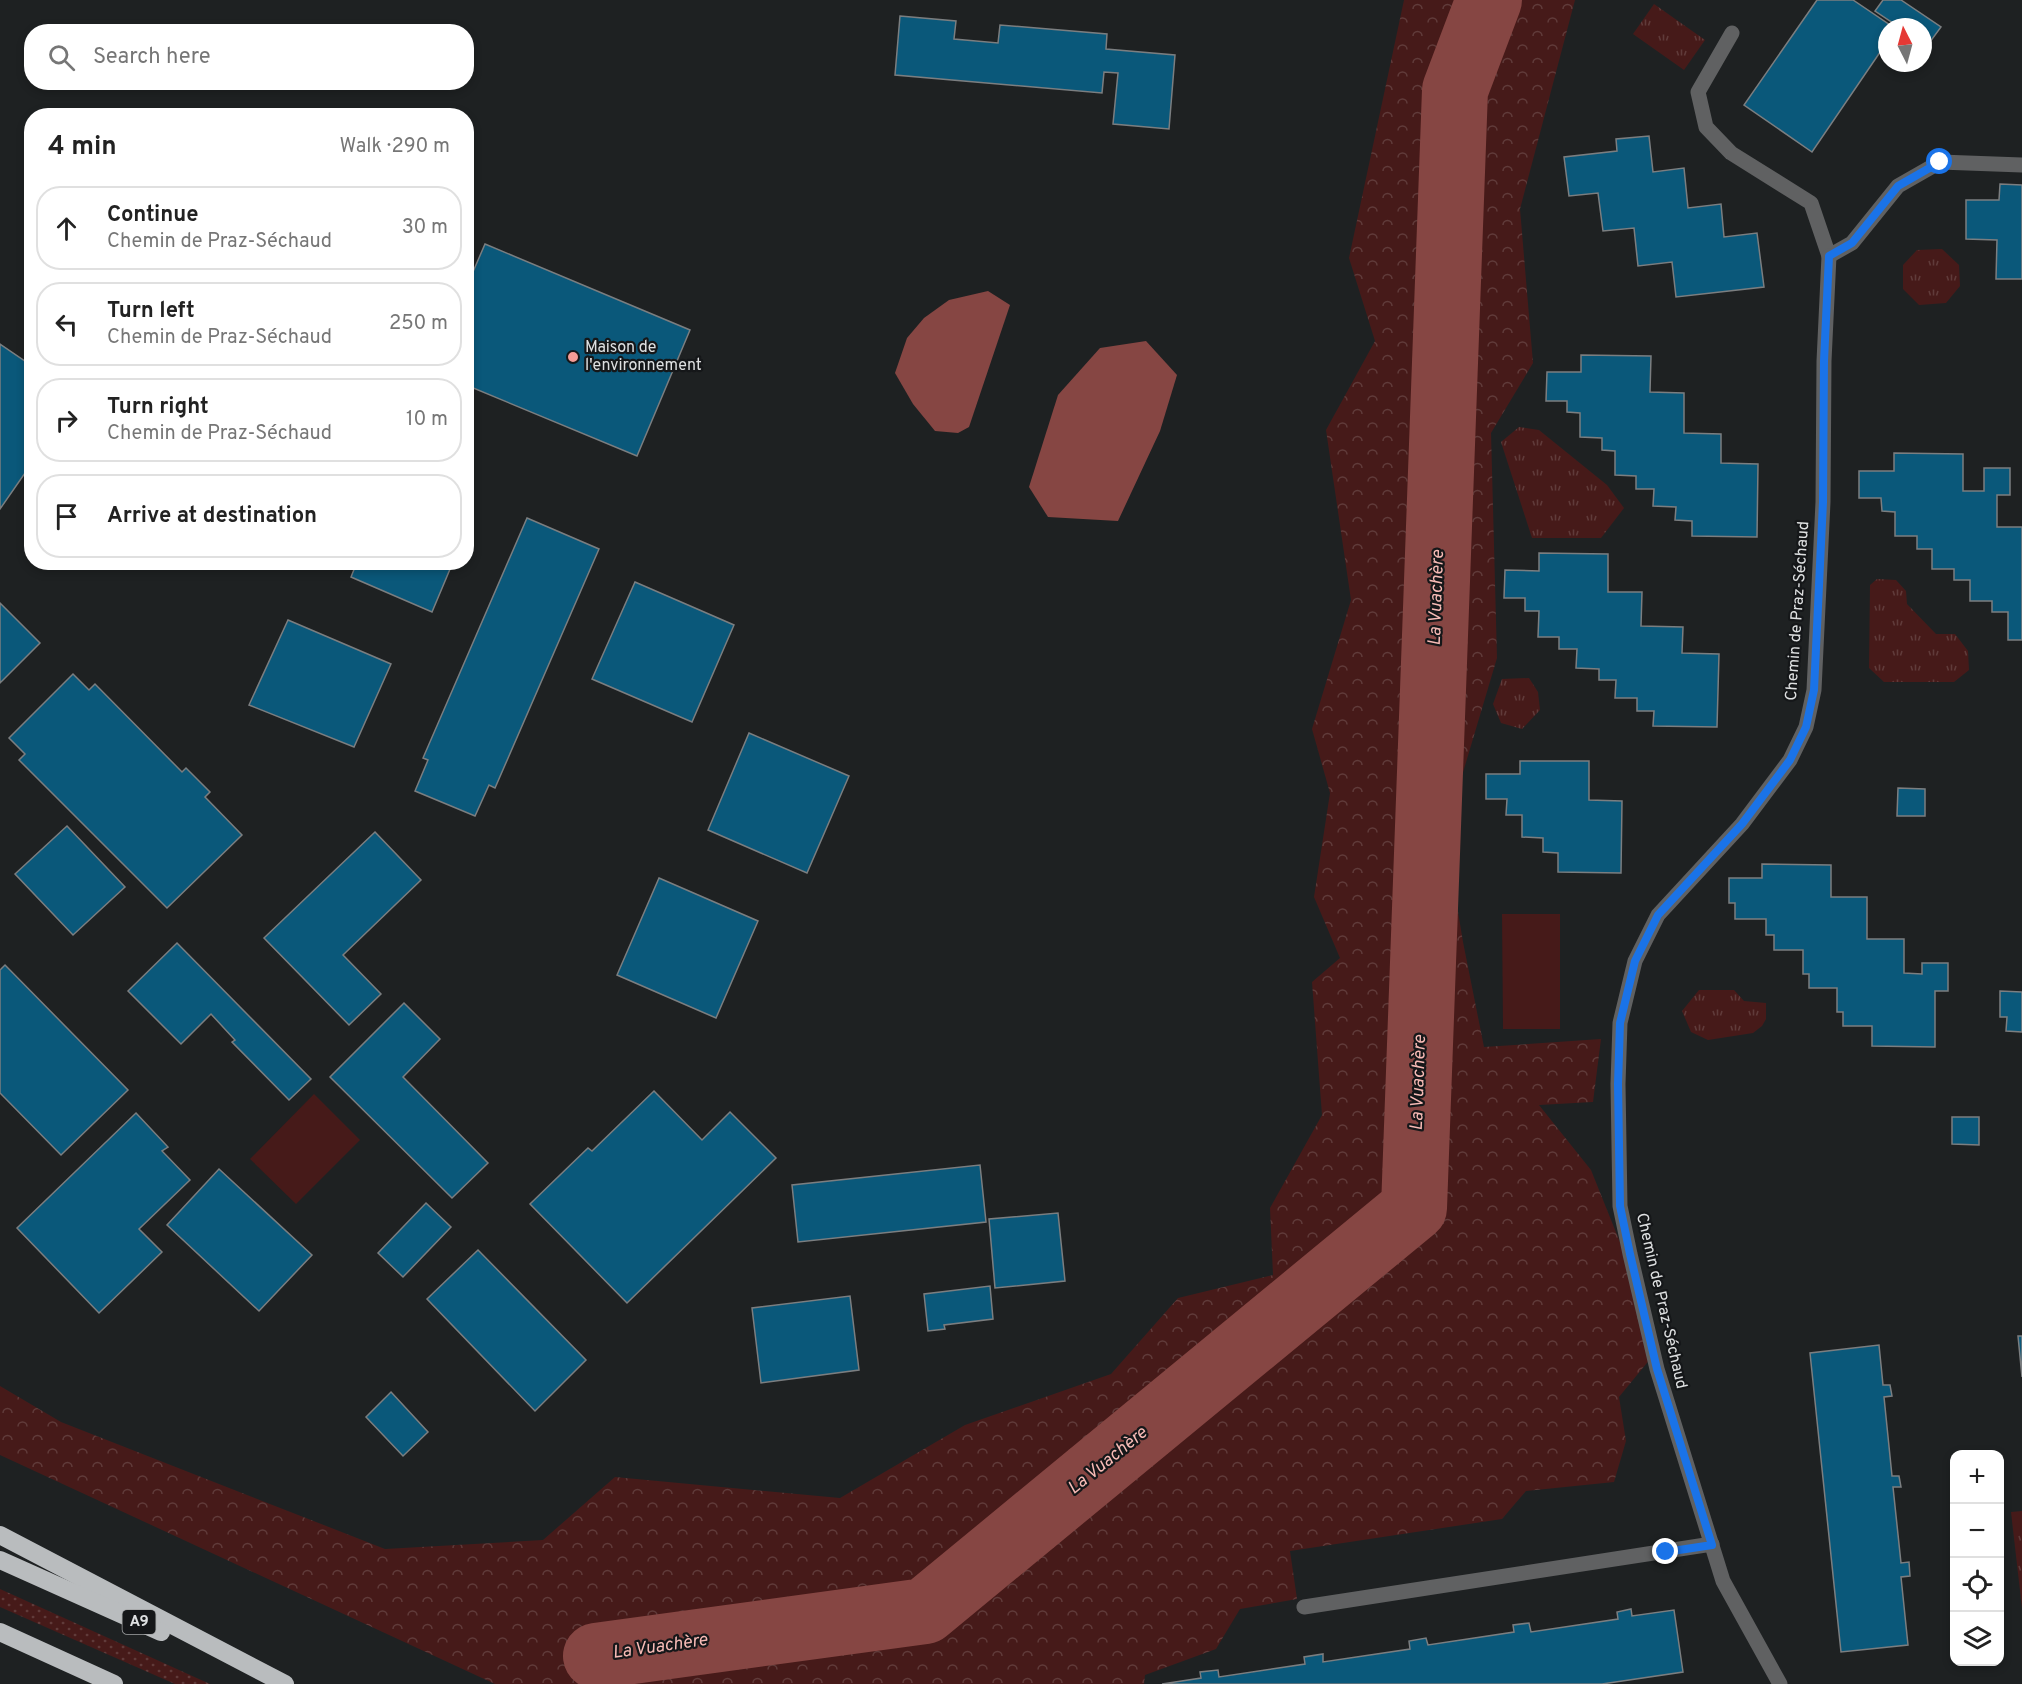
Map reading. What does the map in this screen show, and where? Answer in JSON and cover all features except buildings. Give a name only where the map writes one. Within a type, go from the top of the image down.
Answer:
[{"type":"highway","points":[[0,1535],[285,1684]]},
{"type":"highway","name":"A9","points":[[0,1560],[278,1684]]},
{"type":"highway","points":[[0,1632],[114,1684]]},
{"type":"street","name":"Chemin de Praz-Séchaud","points":[[1732,33],[1698,92],[1706,127],[1731,153],[1810,203],[1829,256],[1824,361],[1822,525],[1814,690],[1806,727],[1790,760],[1742,824],[1658,915],[1635,961],[1620,1023],[1618,1084],[1620,1206],[1657,1369],[1723,1581],[1780,1684]]},
{"type":"street","points":[[1829,256],[1852,243],[1898,186],[1940,162],[2022,165]]},
{"type":"street","points":[[1305,1607],[1712,1545]]},
{"type":"green space","points":[[1404,0],[1575,0],[1520,209],[1533,363],[1491,433],[1497,658],[1445,833],[1463,942],[1484,1047],[1601,1039],[1593,1102],[1539,1105],[1591,1170],[1660,1347],[1619,1397],[1626,1441],[1614,1482],[1526,1491],[1502,1519],[1290,1551],[1297,1599],[1240,1609],[1216,1649],[1145,1675],[1144,1684],[495,1684],[0,1455],[0,1386],[61,1422],[385,1549],[543,1540],[615,1477],[840,1498],[965,1425],[1111,1374],[1178,1298],[1273,1275],[1270,1208],[1322,1115],[1312,982],[1340,958],[1314,897],[1330,793],[1312,729],[1351,600],[1326,430],[1375,341],[1349,258]]},
{"type":"green space","points":[[1654,4],[1705,40],[1684,70],[1633,34]]},
{"type":"green space","points":[[1942,249],[1959,265],[1960,286],[1946,303],[1919,305],[1903,289],[1903,265],[1917,250]]},
{"type":"green space","points":[[1519,427],[1539,430],[1607,485],[1624,508],[1601,538],[1532,538],[1501,442]]},
{"type":"green space","points":[[1877,579],[1896,580],[1906,591],[1907,604],[1936,634],[1955,634],[1968,651],[1969,670],[1954,682],[1884,682],[1869,668],[1870,585]]},
{"type":"green space","points":[[1529,678],[1538,692],[1540,710],[1522,729],[1501,723],[1493,704],[1502,679]]},
{"type":"green space","points":[[1502,914],[1560,914],[1560,1029],[1503,1029]]},
{"type":"green space","points":[[1699,990],[1734,990],[1744,1001],[1766,1003],[1766,1019],[1762,1026],[1753,1033],[1708,1040],[1691,1032],[1682,1011]]},
{"type":"green space","points":[[314,1094],[360,1140],[296,1204],[250,1159]]},
{"type":"green space","points":[[2022,1511],[2022,1608],[2011,1512]]},
{"type":"green space","points":[[0,1589],[210,1684],[175,1684],[0,1607]]},
{"type":"shaded area","points":[[988,291],[1010,305],[969,427],[958,433],[935,431],[913,404],[895,373],[907,338],[924,318],[949,300]]},
{"type":"shaded area","points":[[1146,341],[1177,375],[1160,431],[1118,521],[1048,517],[1029,487],[1058,395],[1100,348]]},
{"type":"waterway","name":"La Vuachère","points":[[596,1656],[925,1611],[1414,1208],[1455,90],[1489,0]]},
{"type":"place","name":"Maison de l'environnement","points":[[573,357]]},
{"type":"route","points":[[1666,1552],[1712,1545],[1657,1369],[1620,1206],[1618,1084],[1620,1023],[1635,961],[1658,915],[1742,824],[1790,760],[1806,727],[1814,690],[1823,502],[1824,361],[1829,256],[1852,243],[1898,186],[1940,162]]}]
